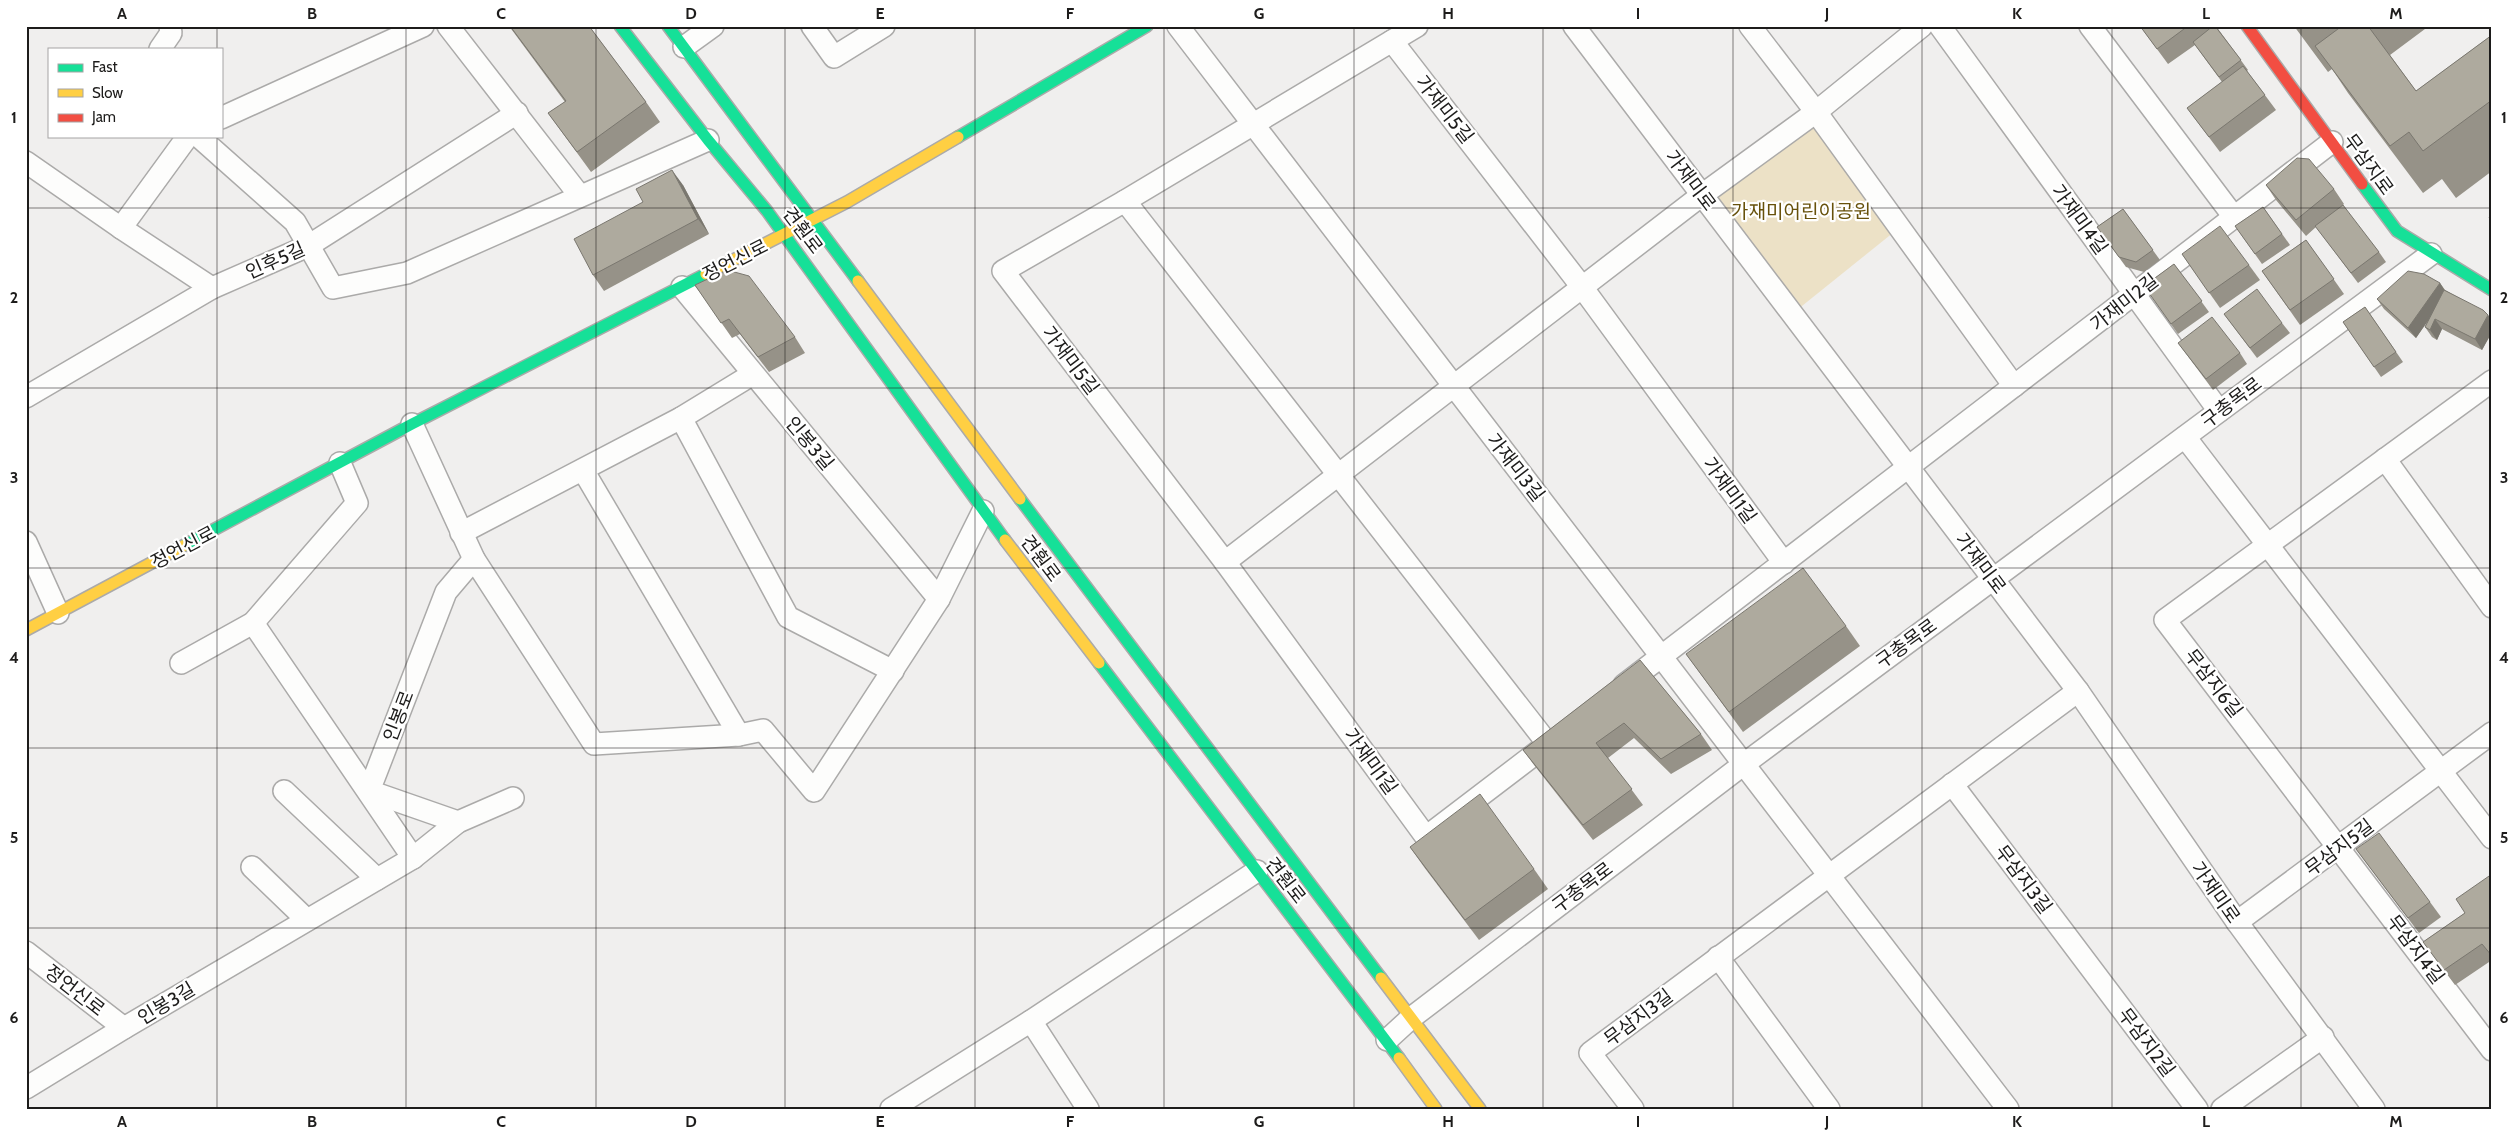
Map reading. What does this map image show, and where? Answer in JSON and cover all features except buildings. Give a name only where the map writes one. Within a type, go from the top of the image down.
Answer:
[{"type":"street","points":[[161,48],[170,33],[170,26]]},
{"type":"street","points":[[222,118],[423,26]]},
{"type":"street","points":[[448,26],[580,196]]},
{"type":"street","name":"견훤로","points":[[620,26],[784,235],[983,511],[1386,1040],[1436,1109]]},
{"type":"street","name":"견훤로","points":[[668,26],[1480,1109]]},
{"type":"street","points":[[684,48],[713,26]]},
{"type":"street","points":[[812,26],[834,57],[884,26]]},
{"type":"street","name":"정언신로","points":[[26,630],[412,424],[854,198],[1147,26]]},
{"type":"street","points":[[1178,26],[1253,124]]},
{"type":"street","name":"가재미5길","points":[[1225,562],[1003,270],[1125,200],[1417,26]]},
{"type":"street","name":"가재미로","points":[[1574,26],[2078,691],[2237,922],[2374,1109]]},
{"type":"street","points":[[1750,26],[1816,112],[2014,386]]},
{"type":"street","points":[[1225,562],[1702,195],[1816,112],[1922,26]]},
{"type":"street","name":"가재미4길","points":[[1940,26],[2219,411]]},
{"type":"street","points":[[2090,26],[2234,217]]},
{"type":"street","name":"무삼지로","points":[[2247,26],[2396,231],[2492,290]]},
{"type":"street","name":"가재미5길","points":[[1392,41],[1582,287]]},
{"type":"street","name":"인후5길","points":[[26,396],[212,288],[308,246],[517,113]]},
{"type":"street","name":"가재미3길","points":[[1253,124],[1661,656]]},
{"type":"street","points":[[120,228],[187,138]]},
{"type":"street","points":[[200,138],[295,222],[333,288],[407,272],[708,140]]},
{"type":"street","name":"가재미2길","points":[[1908,467],[2332,142]]},
{"type":"street","points":[[26,162],[120,228],[212,288]]},
{"type":"street","points":[[1125,200],[1340,473],[1548,744]]},
{"type":"street","name":"구총목로","points":[[1386,1040],[1411,1018],[1744,764],[2431,254]]},
{"type":"street","name":"인봉3길","points":[[682,287],[939,599]]},
{"type":"street","name":"가재미1길","points":[[1582,287],[1784,563]]},
{"type":"street","points":[[461,533],[681,418],[752,374]]},
{"type":"street","name":"무삼지6길","points":[[2340,847],[2166,620],[2492,380]]},
{"type":"street","points":[[681,418],[788,617],[893,671]]},
{"type":"street","points":[[412,424],[474,559],[594,744],[738,735],[762,730],[814,791],[939,599],[983,511]]},
{"type":"street","points":[[2185,437],[2492,838]]},
{"type":"street","points":[[2385,459],[2486,599]]},
{"type":"street","points":[[181,664],[253,624],[358,503],[340,463]]},
{"type":"street","points":[[1609,697],[1908,467]]},
{"type":"street","points":[[583,470],[738,735]]},
{"type":"street","points":[[26,542],[58,613]]},
{"type":"street","name":"인봉로","points":[[369,792],[446,592],[474,559]]},
{"type":"street","name":"가재미1길","points":[[1225,562],[1426,837],[1571,726]]},
{"type":"street","points":[[253,624],[369,792],[412,858]]},
{"type":"street","points":[[1661,656],[2008,1109]]},
{"type":"street","name":"무삼지3길","points":[[1633,1109],[1590,1053],[1828,874],[2078,691]]},
{"type":"street","name":"무삼지5길","points":[[2237,922],[2492,732]]},
{"type":"street","name":"무삼지3길","points":[[1952,784],[2097,975]]},
{"type":"street","points":[[284,791],[377,879]]},
{"type":"street","points":[[369,792],[458,822]]},
{"type":"street","name":"인봉3길","points":[[26,1088],[412,858],[458,822],[513,798]]},
{"type":"street","name":"무삼지4길","points":[[2340,847],[2492,1050]]},
{"type":"street","points":[[252,867],[307,920]]},
{"type":"street","points":[[891,1109],[1031,1020],[1256,871]]},
{"type":"street","name":"정언신로","points":[[26,952],[124,1028]]},
{"type":"street","points":[[1718,957],[1829,1109]]},
{"type":"street","name":"무삼지2길","points":[[2097,975],[2198,1109]]},
{"type":"street","points":[[1031,1020],[1088,1109]]},
{"type":"street","points":[[2222,1109],[2323,1037]]},
{"type":"green space","name":"가재미어린이공원","points":[[1816,112],[1899,228],[1792,314],[1702,195]]},
{"type":"traffic: fast","points":[[620,26],[708,140],[767,211],[1005,540]]},
{"type":"traffic: fast","points":[[668,26],[858,281]]},
{"type":"traffic: fast","points":[[958,137],[1147,26]]},
{"type":"traffic: fast","points":[[2362,184],[2397,231],[2492,290]]},
{"type":"traffic: fast","points":[[185,545],[412,424],[706,274]]},
{"type":"traffic: fast","points":[[1020,499],[1381,978]]},
{"type":"traffic: fast","points":[[1099,663],[1399,1058]]},
{"type":"traffic: slow","points":[[706,274],[847,202],[958,137]]},
{"type":"traffic: slow","points":[[858,281],[1020,499]]},
{"type":"traffic: slow","points":[[1005,540],[1099,663]]},
{"type":"traffic: slow","points":[[26,630],[185,545]]},
{"type":"traffic: slow","points":[[1381,978],[1480,1109]]},
{"type":"traffic: slow","points":[[1399,1058],[1436,1109]]},
{"type":"traffic: jam","points":[[2247,26],[2362,184]]}]
